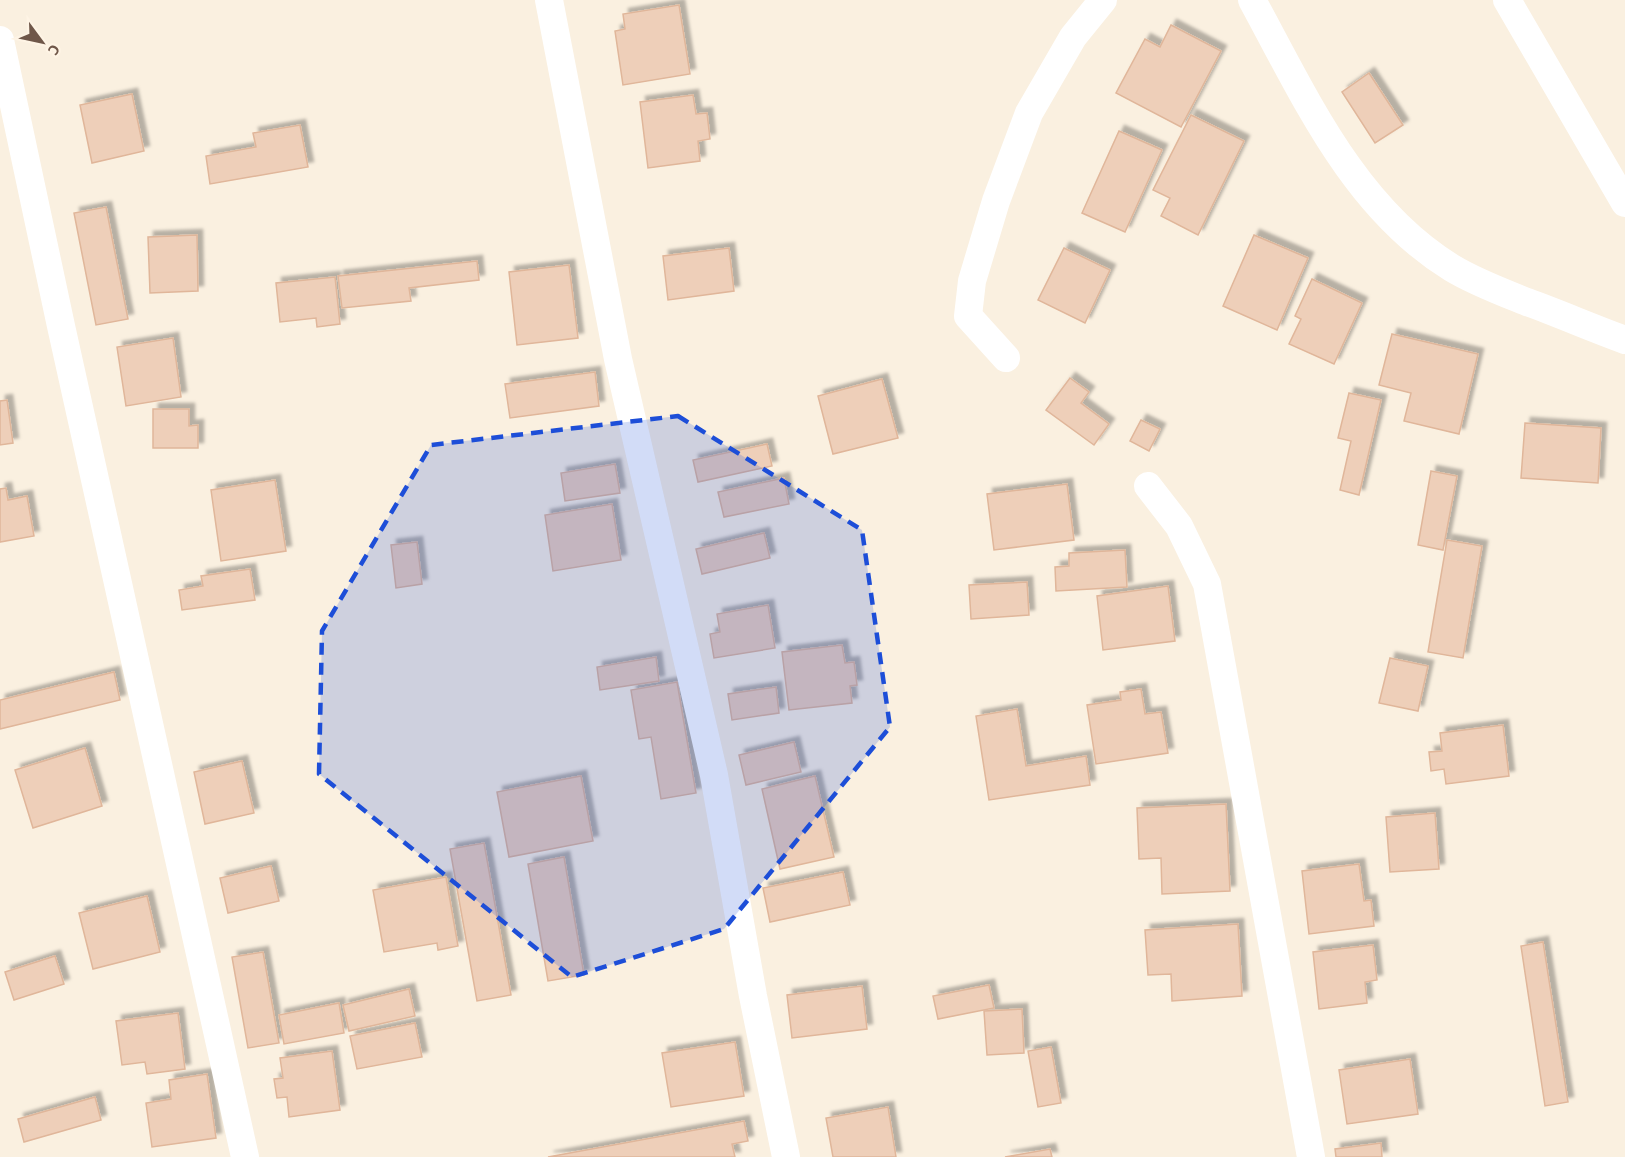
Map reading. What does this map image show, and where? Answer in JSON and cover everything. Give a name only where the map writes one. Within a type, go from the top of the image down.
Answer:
[{"type":"street","points":[[549,0],[618,359],[714,775],[753,996],[786,1157]]},
{"type":"street","points":[[1006,358],[968,316],[972,281],[996,201],[1029,112],[1073,37],[1103,0]]},
{"type":"street","points":[[1252,0],[1323,129],[1369,194],[1404,232],[1452,268],[1497,290],[1625,340]]},
{"type":"street","points":[[1507,0],[1625,203]]},
{"type":"street","points":[[0,40],[245,1157]]},
{"type":"street","points":[[1148,486],[1179,526],[1207,584],[1311,1157]]},
{"type":"highlighted area","points":[[678,416],[862,530],[890,727],[724,929],[572,977],[319,774],[322,631],[431,445]]},
{"type":"building","points":[[679,5],[690,74],[623,85],[615,31],[625,29],[623,14]]},
{"type":"building","points":[[1171,25],[1221,51],[1181,127],[1116,93],[1145,39],[1160,47]]},
{"type":"building","points":[[1369,73],[1403,125],[1375,143],[1342,92]]},
{"type":"building","points":[[132,94],[144,151],[92,163],[80,105]]},
{"type":"building","points":[[693,95],[696,114],[707,113],[710,139],[698,141],[700,161],[648,168],[640,102]]},
{"type":"building","points":[[1191,115],[1244,141],[1198,235],[1161,216],[1170,198],[1153,190]]},
{"type":"building","points":[[300,125],[308,167],[210,184],[206,156],[256,147],[253,133]]},
{"type":"building","points":[[1119,131],[1162,150],[1125,232],[1082,213]]},
{"type":"building","points":[[106,207],[128,319],[96,325],[74,213]]},
{"type":"building","points":[[197,235],[198,291],[150,293],[148,237]]},
{"type":"building","points":[[1254,235],[1308,258],[1277,330],[1223,306]]},
{"type":"building","points":[[729,248],[734,291],[668,300],[663,256]]},
{"type":"building","points":[[1064,248],[1110,270],[1085,323],[1038,300]]},
{"type":"building","points":[[477,261],[479,280],[409,288],[411,301],[342,308],[338,276]]},
{"type":"building","points":[[569,265],[578,338],[517,345],[509,272]]},
{"type":"building","points":[[335,277],[340,324],[317,327],[316,318],[280,322],[276,283]]},
{"type":"building","points":[[1312,279],[1362,303],[1334,364],[1289,344],[1301,319],[1295,316]]},
{"type":"building","points":[[1392,334],[1478,354],[1459,434],[1404,421],[1411,393],[1379,385]]},
{"type":"building","points":[[173,338],[181,397],[126,406],[117,347]]},
{"type":"building","points":[[595,372],[599,406],[510,418],[505,384]]},
{"type":"building","points":[[1070,378],[1089,392],[1081,403],[1109,424],[1094,445],[1046,410]]},
{"type":"building","points":[[882,379],[898,438],[833,454],[818,396]]},
{"type":"building","points":[[1349,393],[1381,400],[1359,495],[1340,490],[1351,441],[1338,438]]},
{"type":"building","points":[[7,400],[13,443],[0,445],[0,401]]},
{"type":"building","points":[[153,409],[189,409],[189,426],[198,425],[198,448],[153,448]]},
{"type":"building","points":[[1141,420],[1160,429],[1149,451],[1130,441]]},
{"type":"building","points":[[1525,423],[1601,428],[1598,483],[1521,478]]},
{"type":"building","points":[[767,444],[772,466],[698,482],[693,460]]},
{"type":"building","points":[[615,464],[620,493],[565,501],[561,473]]},
{"type":"building","points":[[1431,471],[1457,476],[1443,550],[1418,545]]},
{"type":"building","points":[[784,478],[789,504],[724,517],[718,492]]},
{"type":"building","points":[[275,480],[286,551],[221,561],[211,490]]},
{"type":"building","points":[[1067,484],[1074,540],[994,550],[987,494]]},
{"type":"building","points":[[6,488],[8,500],[27,496],[34,536],[0,542],[0,489]]},
{"type":"building","points":[[612,504],[621,560],[553,571],[545,515]]},
{"type":"building","points":[[764,533],[770,558],[702,574],[696,549]]},
{"type":"building","points":[[1447,540],[1482,546],[1463,658],[1428,652]]},
{"type":"building","points":[[417,542],[422,584],[396,588],[391,545]]},
{"type":"building","points":[[1125,550],[1127,587],[1056,591],[1055,567],[1069,566],[1069,553]]},
{"type":"building","points":[[250,569],[255,600],[182,610],[179,590],[203,586],[201,576]]},
{"type":"building","points":[[1027,582],[1029,615],[971,619],[969,585]]},
{"type":"building","points":[[1168,586],[1175,641],[1103,650],[1097,596]]},
{"type":"building","points":[[768,605],[775,648],[714,658],[710,634],[720,632],[717,614]]},
{"type":"building","points":[[842,645],[845,663],[854,662],[857,685],[850,686],[852,703],[789,710],[782,652]]},
{"type":"building","points":[[656,657],[659,681],[600,690],[597,667]]},
{"type":"building","points":[[1390,658],[1428,666],[1418,711],[1379,703]]},
{"type":"building","points":[[114,672],[120,700],[0,729],[0,700]]},
{"type":"building","points":[[677,682],[696,793],[661,799],[651,737],[639,739],[631,690]]},
{"type":"building","points":[[776,687],[779,713],[732,720],[728,694]]},
{"type":"building","points":[[1141,689],[1145,714],[1161,712],[1168,753],[1096,764],[1087,705],[1121,700],[1120,692]]},
{"type":"building","points":[[1017,709],[1026,766],[1086,756],[1090,785],[989,800],[976,716]]},
{"type":"building","points":[[1503,725],[1509,776],[1446,784],[1444,769],[1431,771],[1429,752],[1442,751],[1440,733]]},
{"type":"building","points":[[794,742],[801,772],[746,785],[739,755]]},
{"type":"building","points":[[85,748],[102,806],[33,828],[15,770]]},
{"type":"building","points":[[242,761],[254,813],[205,824],[194,772]]},
{"type":"building","points":[[581,776],[593,841],[509,857],[497,792]]},
{"type":"building","points":[[815,776],[834,857],[780,869],[762,789]]},
{"type":"building","points":[[1226,804],[1230,891],[1162,894],[1161,858],[1139,859],[1137,808]]},
{"type":"building","points":[[1435,813],[1439,869],[1390,872],[1386,817]]},
{"type":"building","points":[[484,843],[511,995],[477,1001],[450,849]]},
{"type":"building","points":[[564,857],[584,975],[548,981],[528,864]]},
{"type":"building","points":[[1359,864],[1364,901],[1371,900],[1374,926],[1309,934],[1302,871]]},
{"type":"building","points":[[271,866],[279,901],[228,913],[220,878]]},
{"type":"building","points":[[843,872],[850,905],[770,922],[763,888]]},
{"type":"building","points":[[446,877],[458,946],[438,950],[437,943],[384,952],[373,890]]},
{"type":"building","points":[[147,896],[160,952],[93,969],[79,913]]},
{"type":"building","points":[[1238,924],[1242,996],[1172,1001],[1171,974],[1148,975],[1145,930]]},
{"type":"building","points":[[1543,942],[1568,1102],[1545,1106],[1521,946]]},
{"type":"building","points":[[1373,945],[1377,980],[1365,982],[1367,1003],[1319,1009],[1313,952]]},
{"type":"building","points":[[263,952],[279,1043],[248,1048],[232,957]]},
{"type":"building","points":[[55,956],[64,984],[14,1000],[5,972]]},
{"type":"building","points":[[989,985],[994,1008],[938,1019],[933,996]]},
{"type":"building","points":[[862,986],[867,1029],[792,1038],[787,995]]},
{"type":"building","points":[[409,989],[415,1016],[349,1031],[343,1005]]},
{"type":"building","points":[[339,1003],[344,1033],[284,1044],[279,1015]]},
{"type":"building","points":[[1022,1009],[1024,1053],[987,1055],[984,1011]]},
{"type":"building","points":[[178,1013],[185,1069],[147,1074],[145,1062],[122,1065],[116,1021]]},
{"type":"building","points":[[415,1023],[422,1057],[357,1069],[350,1036]]},
{"type":"building","points":[[735,1042],[744,1096],[671,1107],[662,1053]]},
{"type":"building","points":[[1051,1047],[1061,1103],[1038,1107],[1028,1051]]},
{"type":"building","points":[[332,1051],[340,1110],[289,1117],[287,1097],[277,1098],[274,1079],[283,1078],[280,1058]]},
{"type":"building","points":[[1410,1059],[1418,1114],[1347,1124],[1339,1070]]},
{"type":"building","points":[[207,1074],[216,1138],[152,1147],[146,1103],[171,1099],[169,1080]]},
{"type":"building","points":[[95,1097],[101,1120],[24,1142],[18,1119]]},
{"type":"building","points":[[888,1107],[896,1157],[833,1157],[826,1118]]},
{"type":"building","points":[[744,1121],[748,1141],[732,1144],[735,1157],[548,1157]]},
{"type":"building","points":[[1381,1143],[1382,1157],[1336,1157],[1335,1149]]},
{"type":"building","points":[[1050,1149],[1052,1157],[1005,1157]]}]
